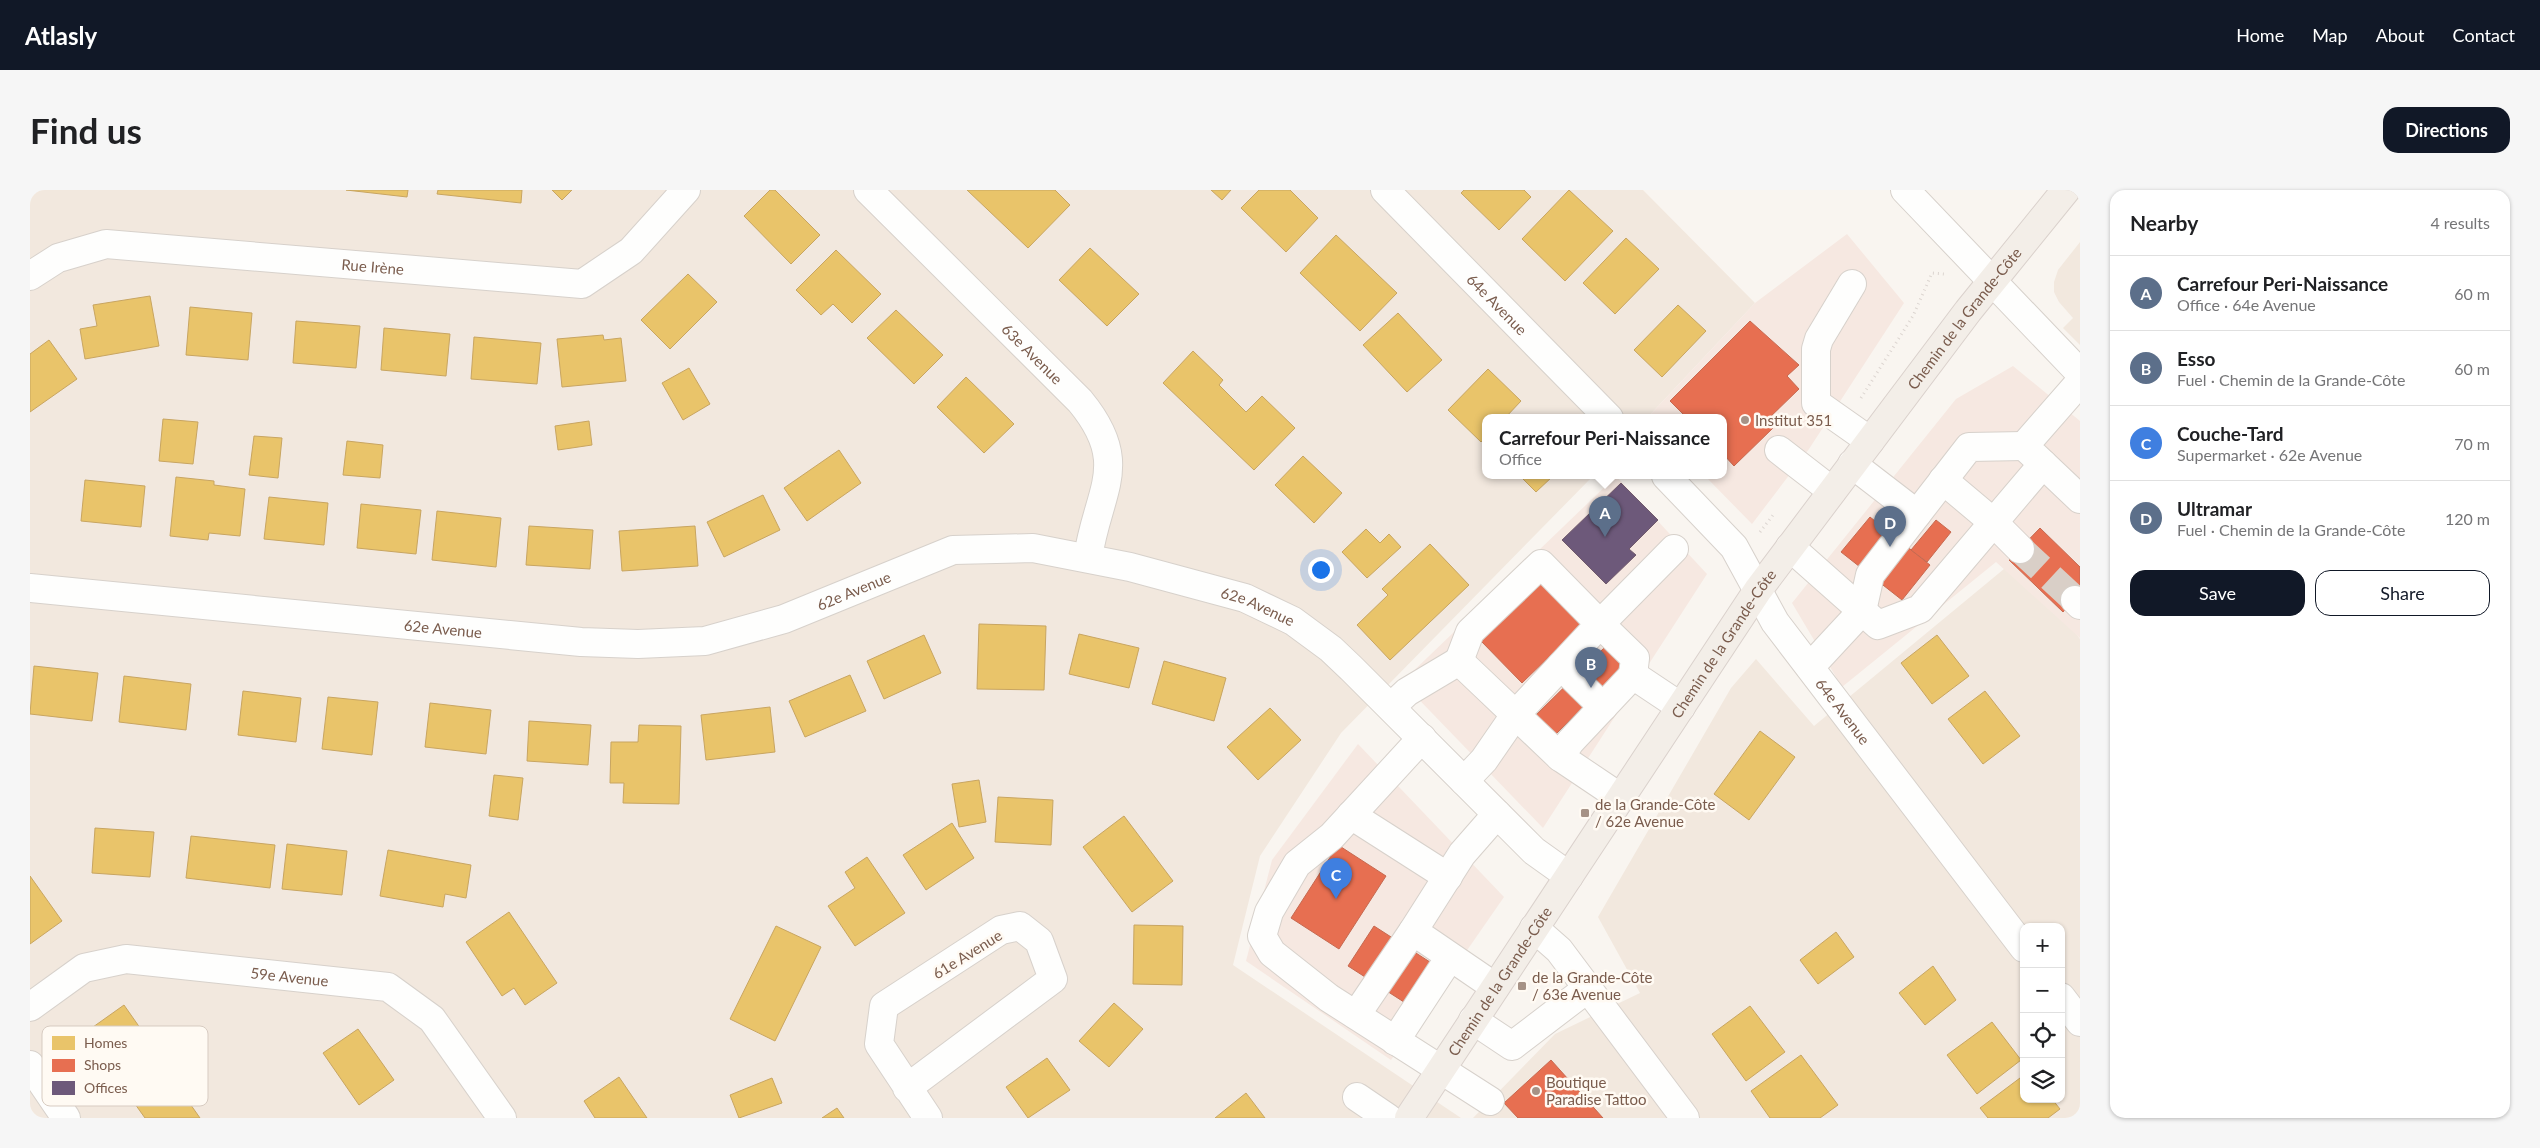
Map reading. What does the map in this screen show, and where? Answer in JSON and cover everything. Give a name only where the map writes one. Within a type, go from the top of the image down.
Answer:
[{"type":"main road","name":"Chemin de la Grande-Côte","points":[[1409,1118],[1758,590],[1991,281],[2066,190]]},
{"type":"street","name":"Rue Irène","points":[[30,276],[58,258],[106,244],[582,284],[630,251],[686,190]]},
{"type":"street","name":"63e Avenue","points":[[868,190],[1080,401],[1101,430],[1106,446],[1108,475],[1088,557]]},
{"type":"street","name":"64e Avenue","points":[[1385,190],[1605,414]]},
{"type":"street","points":[[1905,190],[2080,373]]},
{"type":"street","points":[[1852,284],[1818,340],[1816,349],[1816,403],[1870,441]]},
{"type":"street","points":[[1790,547],[1878,625],[1920,609],[1994,522],[2033,455],[2080,382]]},
{"type":"street","points":[[1810,667],[1862,611],[1870,575],[1970,448],[2033,455],[2080,499]]},
{"type":"street","points":[[1779,450],[1832,491]]},
{"type":"street","points":[[1852,464],[1917,514]]},
{"type":"street","name":"64e Avenue","points":[[1674,479],[1734,548],[1775,622],[2020,943]]},
{"type":"street","points":[[1943,480],[1994,522],[2020,548]]},
{"type":"street","name":"62e Avenue","points":[[30,588],[581,642],[638,644],[705,640],[784,619],[953,550],[1033,548],[1088,557],[1220,590],[1270,608],[1293,621],[1331,648],[1542,858],[1569,876]]},
{"type":"street","points":[[1464,781],[1484,760],[1515,715],[1674,548]]},
{"type":"street","points":[[1391,707],[1407,692],[1459,661],[1470,632],[1541,564],[1634,658],[1633,675],[1570,742],[1560,757]]},
{"type":"street","points":[[1459,661],[1560,757],[1621,798]]},
{"type":"street","points":[[1561,666],[1603,707]]},
{"type":"street","points":[[1633,675],[1682,707]]},
{"type":"street","points":[[1422,738],[1332,836],[1297,864],[1269,912],[1262,936],[1272,953],[1329,998],[1490,1101]]},
{"type":"street","points":[[1356,1015],[1472,842],[1497,814]]},
{"type":"street","points":[[1351,815],[1448,877]]},
{"type":"street","name":"61e Avenue","points":[[907,1088],[1053,979],[1039,940],[1020,926],[1001,930],[884,1006],[879,1044],[907,1088],[928,1118]]},
{"type":"street","points":[[1534,928],[1559,950],[1686,1118]]},
{"type":"street","points":[[1413,931],[1495,987]]},
{"type":"street","points":[[1395,1040],[1450,956]]},
{"type":"street","name":"59e Avenue","points":[[30,1007],[84,968],[126,959],[388,987],[432,1019],[502,1118]]},
{"type":"street","points":[[1473,1020],[1512,1046],[1588,988]]},
{"type":"street","points":[[2065,1002],[2080,1022]]},
{"type":"street","points":[[30,1066],[42,1083]]},
{"type":"street","points":[[1357,1097],[1388,1118]]},
{"type":"street","points":[[58,1106],[66,1118]]},
{"type":"path","points":[[1856,406],[1913,316],[1932,273]]},
{"type":"shaded area","points":[[30,190],[1643,190],[1755,303],[1651,414],[1482,414],[1482,479],[1590,479],[1341,733],[1260,856],[1233,965],[1461,1118],[30,1118]]},
{"type":"shaded area","points":[[1847,234],[1904,303],[1809,449],[1752,524],[1708,479],[1727,479],[1727,414],[1651,414],[1755,303]]},
{"type":"shaded area","points":[[2080,242],[2080,345],[2063,328],[2073,318],[2059,302],[2054,292],[2054,282],[2058,270]]},
{"type":"shaded area","points":[[2013,366],[2080,421],[2080,638],[1996,562],[1842,687],[1792,603],[1956,399]]},
{"type":"shaded area","points":[[1613,479],[1619,479],[1707,574],[1543,828],[1402,682]]},
{"type":"shaded area","points":[[2010,564],[2072,628],[2080,639],[2080,1118],[1473,1118],[1555,1034],[1640,993],[1598,917],[1731,688],[1756,659],[1814,726]]},
{"type":"shaded area","points":[[1358,744],[1504,897],[1391,1060],[1246,961],[1272,860]]},
{"type":"building: Homes","points":[[346,190],[408,190],[407,197]]},
{"type":"building: Homes","points":[[438,190],[522,190],[521,203],[437,194]]},
{"type":"building: Homes","points":[[552,190],[572,190],[562,200]]},
{"type":"building: Homes","points":[[770,190],[775,190],[820,235],[791,264],[744,216]]},
{"type":"building: Homes","points":[[967,190],[1055,190],[1070,205],[1028,248]]},
{"type":"building: Homes","points":[[1211,190],[1231,190],[1222,200]]},
{"type":"building: Homes","points":[[1259,190],[1290,190],[1318,218],[1286,252],[1241,208]]},
{"type":"building: Homes","points":[[1464,190],[1524,190],[1531,197],[1499,230],[1461,193]]},
{"type":"building: Homes","points":[[1569,190],[1613,231],[1565,281],[1522,239]]},
{"type":"building: Homes","points":[[1336,235],[1397,293],[1360,331],[1300,273]]},
{"type":"building: Homes","points":[[1626,238],[1659,269],[1615,314],[1583,283]]},
{"type":"building: Homes","points":[[1090,248],[1139,294],[1107,326],[1059,280]]},
{"type":"building: Homes","points":[[836,250],[881,294],[852,323],[833,304],[821,315],[796,290]]},
{"type":"building: Homes","points":[[688,274],[717,302],[670,349],[641,320]]},
{"type":"building: Homes","points":[[150,296],[159,346],[85,359],[80,329],[97,326],[93,305]]},
{"type":"building: Homes","points":[[1678,305],[1706,331],[1662,377],[1634,350]]},
{"type":"building: Homes","points":[[190,307],[252,313],[248,360],[186,355]]},
{"type":"building: Homes","points":[[896,310],[943,355],[914,384],[867,338]]},
{"type":"building: Homes","points":[[1398,313],[1442,360],[1407,392],[1363,345]]},
{"type":"building: Homes","points":[[296,321],[360,326],[356,368],[293,363]]},
{"type":"building: Homes","points":[[384,328],[450,334],[446,376],[381,370]]},
{"type":"building: Homes","points":[[603,335],[604,340],[621,338],[626,381],[562,387],[557,339]]},
{"type":"building: Homes","points":[[474,337],[541,343],[537,384],[471,379]]},
{"type":"building: Homes","points":[[49,340],[77,379],[30,412],[30,354]]},
{"type":"building: Homes","points":[[1193,351],[1223,380],[1219,385],[1246,412],[1262,396],[1295,428],[1254,470],[1163,383]]},
{"type":"building: Homes","points":[[689,368],[710,404],[683,420],[662,383]]},
{"type":"building: Homes","points":[[1488,369],[1521,401],[1509,414],[1482,414],[1481,442],[1448,410]]},
{"type":"building: Homes","points":[[966,377],[1014,424],[984,453],[937,407]]},
{"type":"building: Homes","points":[[163,419],[198,422],[193,464],[159,461]]},
{"type":"building: Homes","points":[[589,421],[592,445],[558,450],[555,426]]},
{"type":"building: Homes","points":[[254,436],[282,438],[278,478],[249,475]]},
{"type":"building: Homes","points":[[347,441],[383,445],[380,478],[343,475]]},
{"type":"building: Homes","points":[[839,450],[861,483],[807,521],[784,488]]},
{"type":"building: Homes","points":[[1303,456],[1342,493],[1314,523],[1275,485]]},
{"type":"building: Homes","points":[[176,477],[214,481],[214,485],[245,489],[240,536],[209,533],[208,540],[170,536]]},
{"type":"building: Homes","points":[[1523,479],[1550,479],[1536,492]]},
{"type":"building: Homes","points":[[85,480],[145,486],[141,527],[81,521]]},
{"type":"building: Homes","points":[[763,495],[780,530],[724,557],[707,522]]},
{"type":"building: Homes","points":[[269,497],[328,503],[324,545],[264,539]]},
{"type":"building: Homes","points":[[361,504],[421,510],[416,554],[357,548]]},
{"type":"building: Homes","points":[[437,511],[501,518],[496,567],[432,560]]},
{"type":"building: Homes","points":[[529,526],[593,530],[590,569],[526,565]]},
{"type":"building: Homes","points":[[695,526],[698,566],[622,571],[619,531]]},
{"type":"building: Homes","points":[[1366,529],[1380,543],[1389,534],[1401,547],[1367,578],[1342,552]]},
{"type":"building: Homes","points":[[1430,544],[1469,585],[1390,660],[1357,625],[1388,595],[1382,589]]},
{"type":"building: Homes","points":[[979,624],[1046,626],[1044,690],[977,689]]},
{"type":"building: Homes","points":[[1079,634],[1139,648],[1129,688],[1069,674]]},
{"type":"building: Homes","points":[[924,635],[941,673],[884,699],[867,661]]},
{"type":"building: Homes","points":[[1937,635],[1969,676],[1932,704],[1901,663]]},
{"type":"building: Homes","points":[[1164,661],[1226,678],[1214,721],[1152,704]]},
{"type":"building: Homes","points":[[34,666],[98,673],[92,721],[30,714]]},
{"type":"building: Homes","points":[[850,675],[866,711],[805,737],[789,701]]},
{"type":"building: Homes","points":[[124,676],[191,684],[186,730],[119,722]]},
{"type":"building: Homes","points":[[243,691],[301,698],[296,742],[238,735]]},
{"type":"building: Homes","points":[[1985,691],[2020,736],[1983,764],[1948,719]]},
{"type":"building: Homes","points":[[328,697],[378,702],[372,755],[322,749]]},
{"type":"building: Homes","points":[[430,703],[491,710],[486,754],[425,747]]},
{"type":"building: Homes","points":[[770,707],[775,752],[706,760],[701,715]]},
{"type":"building: Homes","points":[[1270,708],[1301,740],[1258,780],[1227,747]]},
{"type":"building: Homes","points":[[529,721],[591,725],[588,765],[527,761]]},
{"type":"building: Homes","points":[[639,725],[681,726],[679,804],[623,803],[624,783],[610,783],[611,742],[638,742]]},
{"type":"building: Homes","points":[[1760,731],[1795,757],[1749,820],[1714,794]]},
{"type":"building: Homes","points":[[494,775],[523,778],[518,820],[489,816]]},
{"type":"building: Homes","points":[[979,780],[986,822],[959,827],[952,784]]},
{"type":"building: Homes","points":[[998,797],[1053,800],[1051,845],[995,842]]},
{"type":"building: Homes","points":[[1124,816],[1173,881],[1132,912],[1083,847]]},
{"type":"building: Homes","points":[[952,823],[974,858],[926,890],[903,855]]},
{"type":"building: Homes","points":[[95,828],[154,832],[150,877],[92,873]]},
{"type":"building: Homes","points":[[191,836],[275,845],[270,888],[186,878]]},
{"type":"building: Homes","points":[[287,844],[347,851],[342,895],[282,889]]},
{"type":"building: Homes","points":[[388,850],[471,865],[466,898],[445,894],[443,907],[380,896]]},
{"type":"building: Homes","points":[[867,857],[905,913],[855,946],[828,906],[855,888],[845,872]]},
{"type":"building: Homes","points":[[30,876],[62,921],[30,944]]},
{"type":"building: Homes","points":[[509,912],[557,983],[525,1005],[514,988],[502,996],[466,942]]},
{"type":"building: Homes","points":[[1134,925],[1183,926],[1182,985],[1133,984]]},
{"type":"building: Homes","points":[[776,926],[821,947],[775,1041],[730,1019]]},
{"type":"building: Homes","points":[[1836,932],[1854,957],[1818,984],[1800,960]]},
{"type":"building: Homes","points":[[1933,966],[1956,1000],[1925,1025],[1899,993]]},
{"type":"building: Homes","points":[[1114,1003],[1143,1029],[1109,1067],[1079,1041]]},
{"type":"building: Homes","points":[[124,1005],[139,1026],[94,1026]]},
{"type":"building: Homes","points":[[1750,1006],[1785,1052],[1746,1081],[1712,1034]]},
{"type":"building: Homes","points":[[1992,1022],[2020,1061],[1977,1094],[1947,1055]]},
{"type":"building: Homes","points":[[358,1029],[394,1080],[359,1105],[323,1053]]},
{"type":"building: Homes","points":[[1801,1055],[1838,1105],[1820,1118],[1770,1118],[1751,1091]]},
{"type":"building: Homes","points":[[1047,1058],[1070,1090],[1028,1118],[1006,1087]]},
{"type":"building: Homes","points":[[619,1077],[647,1118],[595,1118],[584,1101]]},
{"type":"building: Homes","points":[[772,1078],[782,1103],[739,1118],[730,1095]]},
{"type":"building: Homes","points":[[2020,1078],[2020,1103],[2055,1103],[2060,1109],[2048,1118],[1988,1118],[1980,1108]]},
{"type":"building: Homes","points":[[1246,1093],[1265,1118],[1215,1118]]},
{"type":"building: Homes","points":[[136,1106],[192,1106],[200,1118],[145,1118]]},
{"type":"building: Homes","points":[[837,1108],[844,1118],[822,1118]]},
{"type":"building: Shops","points":[[1750,321],[1799,365],[1787,376],[1799,389],[1766,421],[1773,428],[1734,466],[1727,458],[1727,414],[1683,414],[1670,401]]},
{"type":"building: Shops","points":[[1870,517],[1930,565],[1902,600],[1841,552]]},
{"type":"building: Shops","points":[[1936,520],[1951,532],[1927,562],[1911,550]]},
{"type":"building: Shops","points":[[2040,528],[2080,567],[2080,595],[2063,612],[2009,560]]},
{"type":"building: Shops","points":[[1541,583],[1582,625],[1522,683],[1481,641]]},
{"type":"building: Shops","points":[[1608,644],[1627,663],[1555,735],[1536,715]]},
{"type":"building: Shops","points":[[1338,845],[1386,876],[1339,949],[1291,918]]},
{"type":"building: Shops","points":[[1374,926],[1433,964],[1407,1004],[1348,966]]},
{"type":"building: Shops","points":[[1551,1060],[1603,1118],[1518,1118],[1504,1103]]},
{"type":"building: Offices","points":[[1621,483],[1658,520],[1629,549],[1636,555],[1606,584],[1562,540]]},
{"type":"tunnel","points":[[2020,549],[2075,600]]},
{"type":"place","name":"Institut 351","points":[[1745,420]]},
{"type":"place","name":"Carrefour Peri-Naissance","points":[[1605,537]]},
{"type":"place","name":"Ultramar","points":[[1890,547]]},
{"type":"place","name":"Esso","points":[[1591,688]]},
{"type":"place","name":"de la Grande-Côte / 62e Avenue","points":[[1585,813]]},
{"type":"place","name":"Couche-Tard","points":[[1336,899]]},
{"type":"place","name":"de la Grande-Côte / 63e Avenue","points":[[1522,986]]},
{"type":"place","name":"Boutique Paradise Tattoo","points":[[1536,1091]]}]
